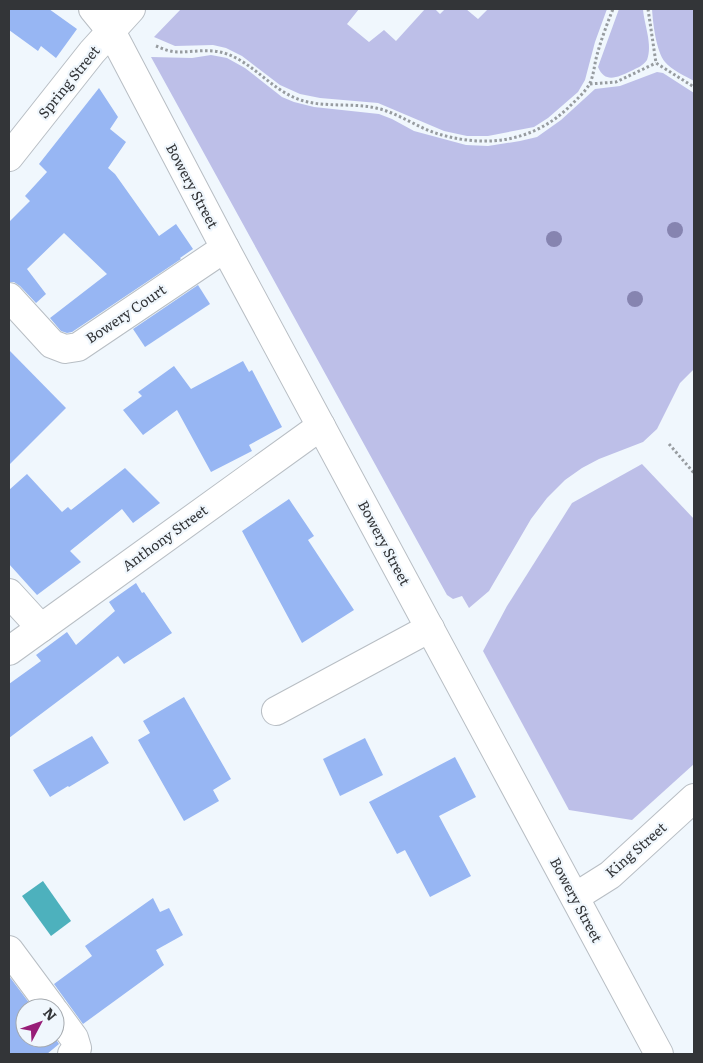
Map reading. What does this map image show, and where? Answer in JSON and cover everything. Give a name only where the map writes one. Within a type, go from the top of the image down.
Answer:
[{"type":"street","name":"Bowery Street","points":[[93,9],[111,31],[225,248],[659,1054]]},
{"type":"street","name":"Spring Street","points":[[9,157],[92,52],[131,9]]},
{"type":"street","name":"Bowery Court","points":[[9,297],[52,344],[65,349],[78,347],[225,248]]},
{"type":"street","name":"Anthony Street","points":[[9,651],[321,426]]},
{"type":"street","points":[[9,593],[41,628]]},
{"type":"street","points":[[276,712],[430,628]]},
{"type":"street","name":"King Street","points":[[575,898],[610,875],[694,798]]},
{"type":"street","points":[[9,950],[44,998]]},
{"type":"street","points":[[65,1026],[74,1038],[77,1048],[72,1054]]},
{"type":"path","points":[[154,46],[176,52],[211,51],[226,53],[247,64],[280,90],[295,98],[317,103],[376,108],[425,129],[466,141],[483,142],[532,133],[550,123],[580,97],[590,84],[597,55],[613,9]]},
{"type":"path","points":[[648,9],[656,63],[694,87]]},
{"type":"path","points":[[590,84],[616,82],[656,63]]},
{"type":"path","points":[[669,444],[694,473]]},
{"type":"shaded area","points":[[181,9],[359,9],[347,24],[369,42],[384,30],[396,41],[425,9],[435,9],[440,14],[445,9],[466,9],[478,19],[488,9],[607,9],[595,42],[585,80],[578,92],[548,118],[534,127],[488,136],[467,136],[444,131],[378,103],[320,98],[300,94],[280,85],[242,56],[226,48],[213,45],[175,46],[154,37]]},
{"type":"shaded area","points":[[619,9],[643,9],[649,41],[649,54],[647,60],[640,67],[612,78],[604,76],[598,67]]},
{"type":"shaded area","points":[[652,9],[694,9],[694,81],[671,68],[662,57],[656,37]]},
{"type":"shaded area","points":[[211,55],[227,58],[245,68],[282,97],[294,102],[314,107],[379,114],[414,131],[466,145],[488,146],[537,137],[561,120],[595,89],[620,86],[657,72],[663,73],[694,93],[694,369],[680,383],[657,429],[643,442],[599,459],[582,468],[565,480],[547,498],[531,519],[489,591],[469,608],[462,596],[453,599],[447,595],[151,57],[192,58]]},
{"type":"shaded area","points":[[642,464],[694,519],[694,764],[632,820],[569,810],[483,651],[507,606],[572,503]]},
{"type":"shaded area","points":[[43,881],[71,921],[51,936],[22,896]]},
{"type":"building","points":[[9,9],[49,9],[77,29],[56,58],[41,46],[38,51],[9,30]]},
{"type":"building","points":[[99,88],[118,117],[110,129],[126,142],[108,168],[115,174],[159,236],[176,224],[193,249],[72,332],[67,333],[61,331],[50,318],[107,274],[64,233],[27,269],[46,294],[36,303],[20,286],[14,282],[9,282],[9,222],[30,201],[25,196],[47,172],[39,164]]},
{"type":"building","points":[[198,285],[210,304],[145,347],[133,329]]},
{"type":"building","points":[[9,350],[66,408],[9,465]]},
{"type":"building","points":[[243,361],[249,372],[252,370],[282,427],[249,445],[252,451],[211,472],[177,410],[143,435],[123,410],[142,396],[138,392],[174,366],[191,389]]},
{"type":"building","points":[[125,468],[160,503],[133,523],[122,509],[70,551],[81,562],[37,595],[9,564],[9,490],[27,474],[62,512],[68,507],[71,510]]},
{"type":"building","points":[[289,499],[314,536],[308,540],[354,610],[302,643],[242,531]]},
{"type":"building","points":[[136,583],[172,633],[124,664],[118,656],[9,738],[9,684],[41,661],[36,655],[67,632],[76,645],[115,611],[109,602]]},
{"type":"building","points":[[184,697],[231,779],[213,790],[219,801],[184,821],[138,740],[150,733],[143,721]]},
{"type":"building","points":[[92,736],[109,763],[50,797],[33,770]]},
{"type":"building","points":[[365,738],[383,775],[340,796],[323,759]]},
{"type":"building","points":[[455,757],[476,797],[439,816],[471,876],[430,897],[405,850],[397,854],[369,802]]},
{"type":"building","points":[[153,898],[160,912],[169,908],[183,935],[156,950],[164,965],[83,1024],[54,984],[92,956],[85,946]]},
{"type":"building","points":[[9,976],[26,998],[15,998],[15,1048],[54,1048],[47,1054],[9,1054]]}]
